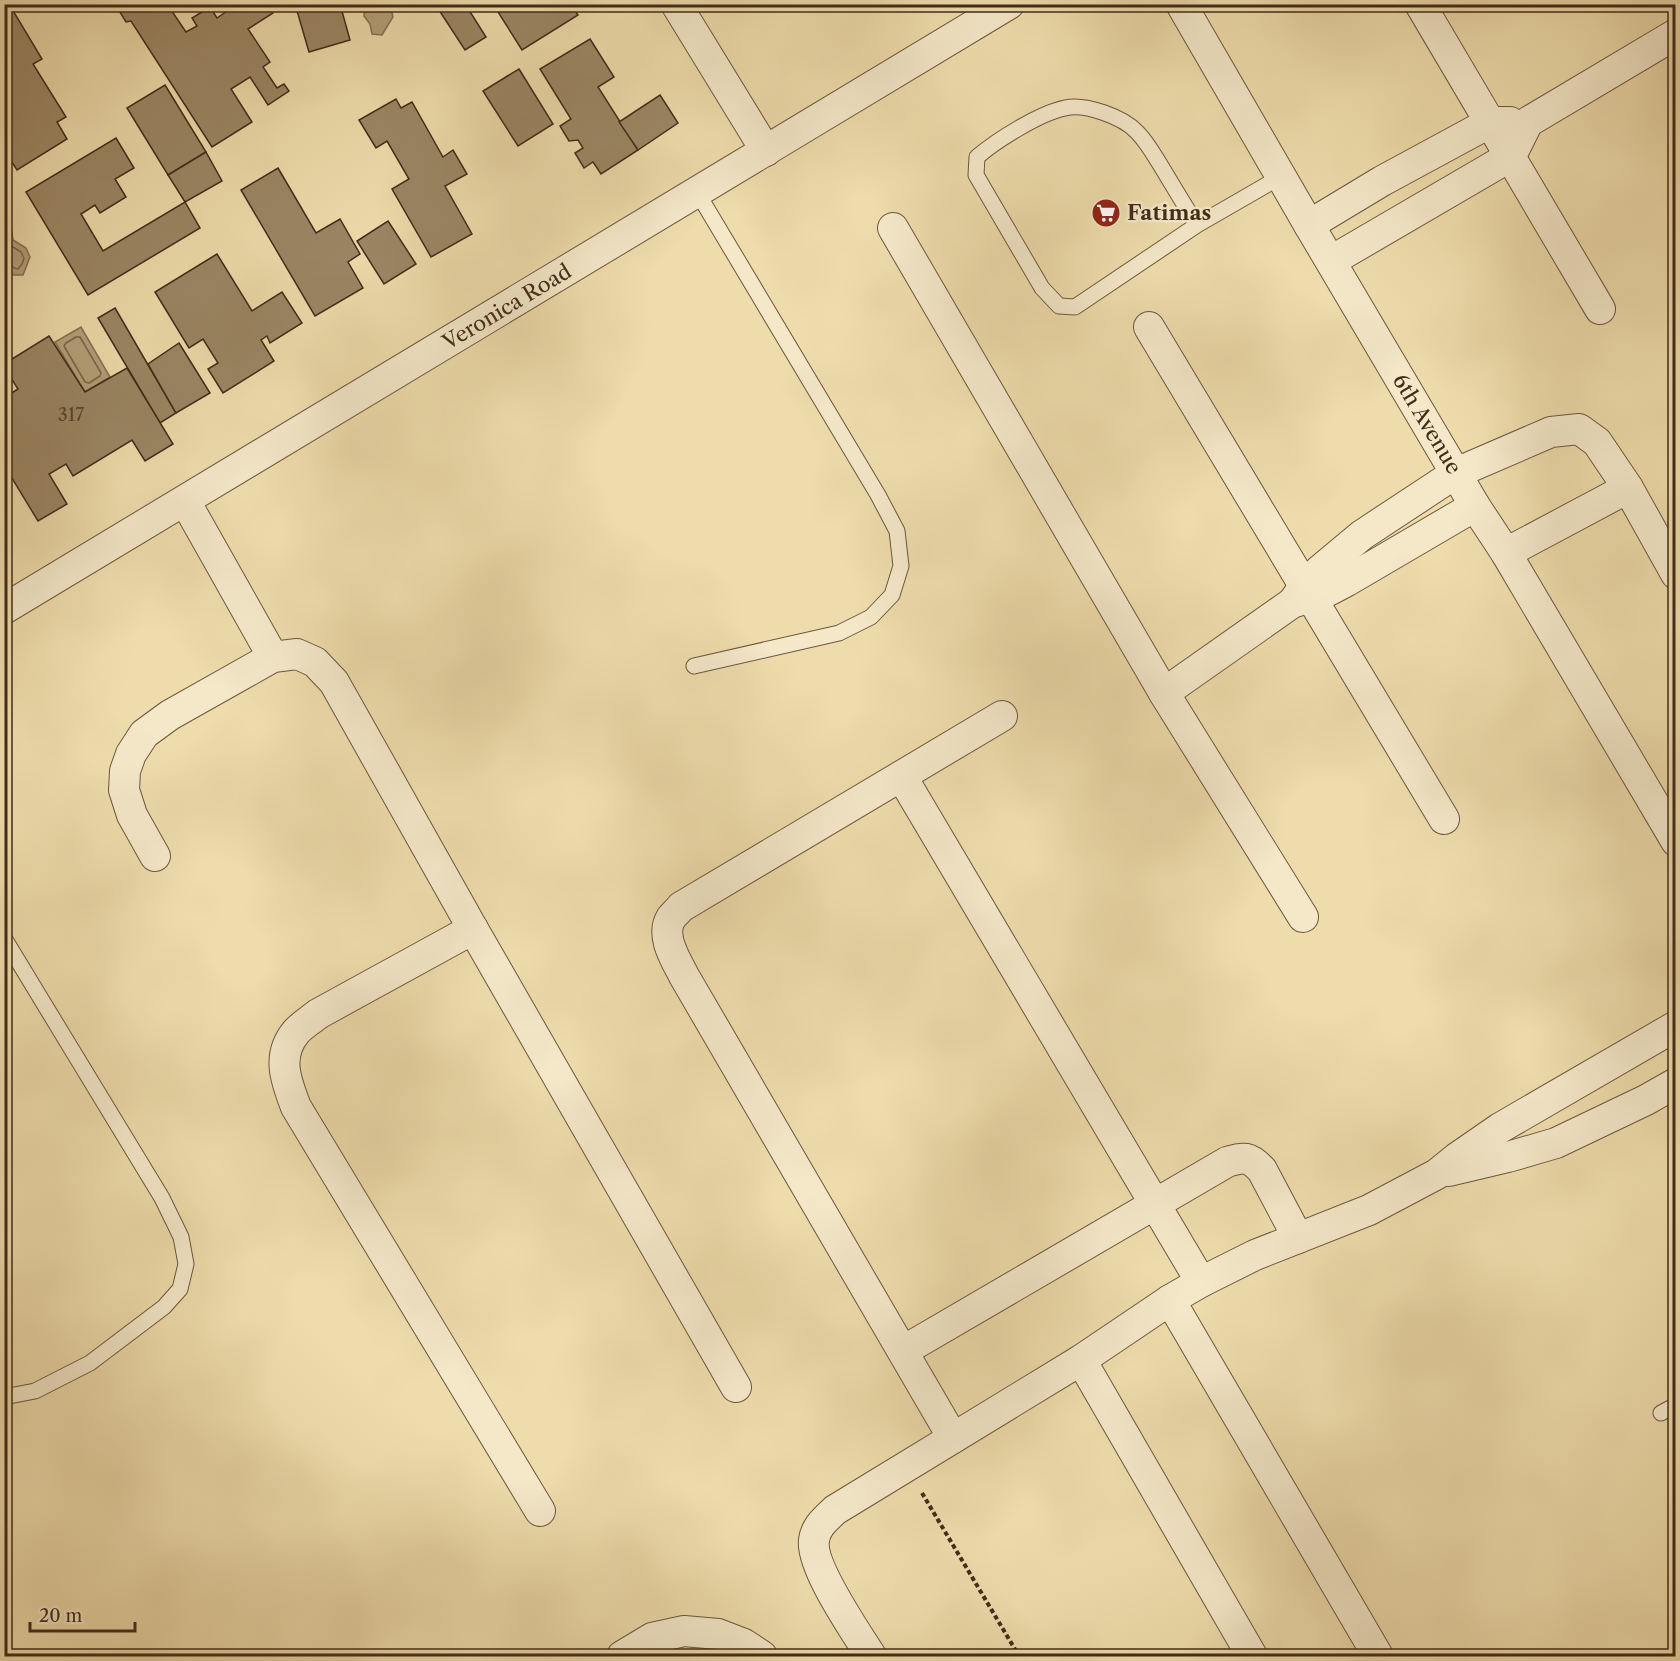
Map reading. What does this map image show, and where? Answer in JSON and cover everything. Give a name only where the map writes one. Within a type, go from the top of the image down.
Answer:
[{"type":"street","points":[[676,4],[766,152]]},
{"type":"street","name":"Veronica Road","points":[[4,609],[1009,4]]},
{"type":"street","name":"6th Avenue","points":[[1181,4],[1475,506],[1506,553],[1676,841]]},
{"type":"street","points":[[1420,4],[1600,309]]},
{"type":"street","points":[[1309,225],[1382,181],[1491,122],[1528,122],[1676,34]]},
{"type":"street","points":[[1331,261],[1511,156],[1528,122]]},
{"type":"street","points":[[893,228],[1164,693],[1303,917]]},
{"type":"street","points":[[1149,327],[1302,596],[1444,819]]},
{"type":"street","points":[[1302,596],[1320,570],[1362,535],[1456,473],[1551,432],[1579,429],[1597,442],[1628,488],[1676,574]]},
{"type":"street","points":[[1506,553],[1628,488]]},
{"type":"street","points":[[185,501],[273,657]]},
{"type":"street","points":[[1164,693],[1302,596],[1347,581],[1475,506]]},
{"type":"street","points":[[155,856],[132,815],[124,790],[124,771],[131,754],[144,734],[170,715],[273,657],[297,654],[315,662],[333,682],[736,1387]]},
{"type":"street","points":[[954,1438],[684,976],[667,935],[670,920],[681,907],[1002,717]]},
{"type":"street","points":[[902,777],[1201,1282]]},
{"type":"street","points":[[473,929],[318,1014],[296,1032],[285,1053],[285,1079],[296,1107],[540,1510]]},
{"type":"street","points":[[871,1656],[816,1561],[814,1540],[819,1525],[835,1510],[1081,1360],[1170,1300],[1201,1282],[1255,1255],[1369,1210],[1437,1174],[1500,1128],[1676,1026]]},
{"type":"street","points":[[1437,1174],[1556,1143],[1676,1083]]},
{"type":"street","points":[[903,1351],[1227,1162],[1240,1158],[1249,1159],[1262,1170],[1298,1238]]},
{"type":"street","points":[[1170,1300],[1378,1656]]},
{"type":"street","points":[[1081,1360],[1252,1656]]},
{"type":"street","points":[[622,1656],[652,1638],[684,1631],[718,1634],[744,1644],[762,1656]]},
{"type":"lane","points":[[1197,225],[1150,148],[1137,132],[1121,120],[1087,107],[1066,107],[1046,115],[993,143],[977,157],[976,175],[1042,288],[1059,306],[1075,307],[1197,225],[1282,177]]},
{"type":"lane","points":[[694,666],[839,633],[871,617],[892,595],[901,567],[897,531],[878,495],[698,192]]},
{"type":"lane","points":[[4,938],[162,1198],[181,1236],[186,1264],[180,1289],[164,1308],[90,1363],[35,1391],[4,1397]]},
{"type":"lane","points":[[1661,1413],[1676,1405]]},
{"type":"path","points":[[906,1467],[1018,1656]]},
{"type":"water","points":[[365,5],[390,5],[393,17],[382,35],[372,34],[370,24],[364,16]]},
{"type":"water","points":[[5,218],[10,221],[13,240],[26,248],[30,257],[23,275],[12,275],[5,267]]},
{"type":"water","points":[[81,327],[110,377],[85,392],[55,342]]},
{"type":"building","points":[[4,4],[9,4],[42,59],[33,64],[66,117],[57,122],[67,139],[17,170],[4,150]]},
{"type":"building","points":[[115,4],[167,4],[186,32],[197,26],[192,18],[210,7],[217,18],[237,4],[267,4],[273,13],[248,29],[270,62],[263,67],[277,88],[284,84],[289,91],[268,105],[250,77],[231,89],[252,122],[212,147],[131,21],[126,22]]},
{"type":"building","points":[[295,4],[340,4],[350,40],[309,52]]},
{"type":"building","points":[[435,4],[471,4],[467,7],[486,37],[465,50]]},
{"type":"building","points":[[493,4],[571,4],[578,15],[522,50]]},
{"type":"building","points":[[590,39],[614,77],[598,87],[638,150],[601,174],[593,162],[584,168],[575,153],[583,148],[578,140],[569,141],[560,126],[571,119],[540,69]]},
{"type":"building","points":[[519,69],[553,124],[518,146],[483,91]]},
{"type":"building","points":[[165,85],[206,152],[168,175],[127,108]]},
{"type":"building","points":[[660,95],[678,123],[638,150],[619,122]]},
{"type":"building","points":[[396,99],[401,108],[412,102],[443,157],[453,150],[467,174],[445,186],[472,234],[431,257],[392,189],[409,179],[387,141],[376,148],[359,120]]},
{"type":"building","points":[[116,138],[134,168],[115,179],[126,197],[100,213],[95,205],[81,214],[103,251],[185,202],[200,228],[88,295],[26,192]]},
{"type":"building","points":[[206,152],[222,181],[185,202],[168,175]]},
{"type":"building","points":[[278,168],[316,233],[340,219],[360,254],[348,262],[363,288],[315,316],[241,190]]},
{"type":"building","points":[[388,221],[416,264],[384,284],[357,241]]},
{"type":"building","points":[[217,254],[252,311],[282,292],[302,323],[270,343],[267,336],[261,340],[274,361],[223,393],[208,369],[218,363],[203,339],[189,348],[155,292]]},
{"type":"building","points":[[115,308],[176,413],[160,423],[98,318]]},
{"type":"building","points":[[49,336],[85,392],[127,368],[173,444],[145,461],[132,440],[73,476],[66,464],[49,474],[67,504],[38,521],[4,465],[4,398],[18,389],[4,364]]},
{"type":"building","points":[[179,343],[210,393],[176,413],[148,364]]},
{"type":"place","name":"Fatimas","points":[[1106,213]]}]
